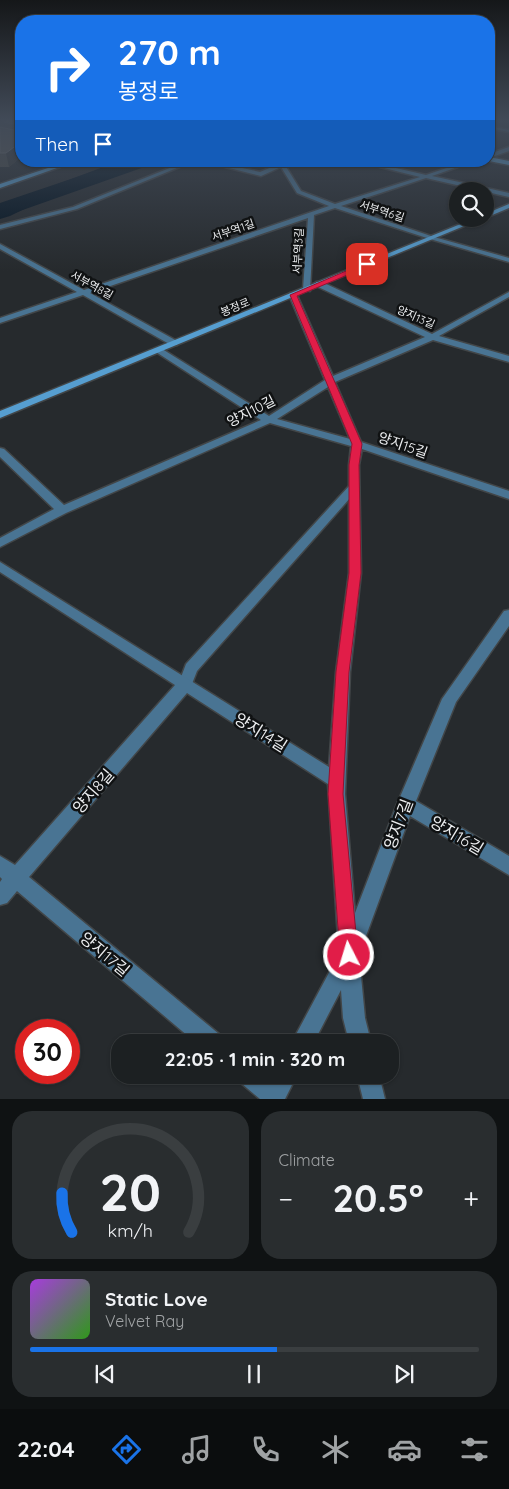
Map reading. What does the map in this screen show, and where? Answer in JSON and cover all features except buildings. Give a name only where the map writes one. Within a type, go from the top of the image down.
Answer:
[{"type":"street","points":[[0,186],[51,169]]},
{"type":"street","points":[[0,227],[75,208],[171,169]]},
{"type":"street","points":[[240,169],[261,174],[270,169]]},
{"type":"street","name":"서부역6길","points":[[285,169],[299,192],[432,238],[509,260]]},
{"type":"street","points":[[393,169],[509,195]]},
{"type":"street","name":"서부역1길","points":[[0,320],[449,169]]},
{"type":"street","points":[[494,212],[509,206]]},
{"type":"street","name":"서부역3길","points":[[307,289],[311,214]]},
{"type":"street","name":"봉정로","points":[[0,415],[459,227]]},
{"type":"street","name":"서부역8길","points":[[0,246],[174,343]]},
{"type":"street","name":"양지13길","points":[[319,284],[432,337],[509,359]]},
{"type":"street","name":"양지10길","points":[[0,543],[62,510],[269,420],[330,380],[432,337],[509,294]]},
{"type":"street","points":[[293,295],[357,444],[354,487],[355,573],[342,672],[336,794],[354,1018],[358,1034]]},
{"type":"street","name":"양지15길","points":[[159,350],[269,420],[357,444],[509,496]]},
{"type":"street","points":[[0,451],[62,510]]},
{"type":"street","points":[[0,566],[185,685]]},
{"type":"street","name":"양지7길","points":[[307,1034],[349,955],[406,804],[450,699],[509,615]]},
{"type":"street","name":"양지14길","points":[[185,685],[336,780]]},
{"type":"street","name":"양지8길","points":[[0,896],[185,685]]},
{"type":"street","name":"양지16길","points":[[406,804],[509,866]]},
{"type":"street","name":"양지17길","points":[[0,864],[201,1034]]},
{"type":"street","points":[[259,1084],[274,1098],[281,1084]]},
{"type":"street","points":[[370,1084],[374,1099]]},
{"type":"lane","name":"양지8길","points":[[185,685],[190,668],[354,487]]},
{"type":"water","points":[[97,169],[119,169],[61,191],[0,219],[0,206]]},
{"type":"waterway","points":[[0,211],[32,198],[118,169]]},
{"type":"route","points":[[349,955],[336,794],[342,672],[355,573],[354,465],[357,444],[293,295],[367,264]]}]
